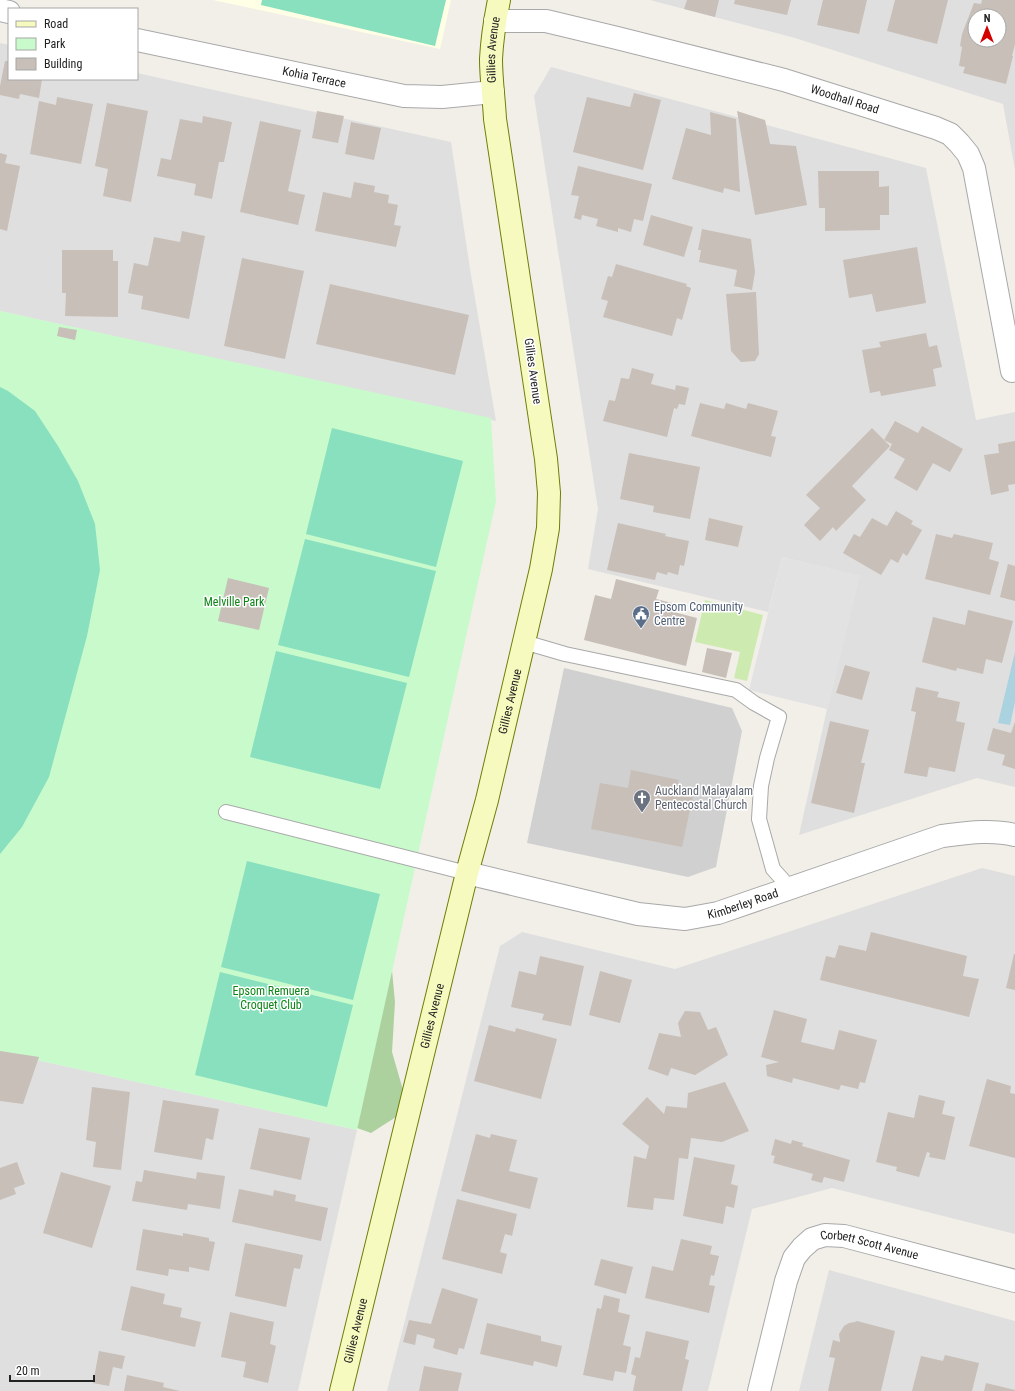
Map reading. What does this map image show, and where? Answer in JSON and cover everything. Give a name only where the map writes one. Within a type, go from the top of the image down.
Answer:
[{"type":"main road","name":"Gillies Avenue","points":[[341,1391],[467,873],[487,800],[541,569],[548,528],[549,493],[546,459],[493,92],[491,59],[497,10]]},
{"type":"street","name":"Woodhall Road","points":[[497,10],[617,38],[784,80],[936,128],[950,134],[968,154],[974,168],[1012,371]]},
{"type":"street","name":"Kohia Terrace","points":[[138,40],[404,96],[442,97],[493,92]]},
{"type":"street","name":"Kimberley Road","points":[[467,873],[638,914],[685,919],[718,913],[942,836],[972,832],[1004,832],[1015,835]]},
{"type":"street","name":"Corbett Scott Avenue","points":[[759,1391],[786,1281],[794,1258],[812,1239],[825,1235],[844,1236],[1015,1281]]},
{"type":"lane","points":[[524,642],[565,654],[736,690],[779,717],[767,758],[761,786],[759,819],[773,869],[790,888]]},
{"type":"lane","points":[[226,812],[467,873]]},
{"type":"shaded area","points":[[213,0],[451,0],[440,49]]},
{"type":"shaded area","points":[[650,0],[1015,0],[1015,170],[1003,104],[795,38]]},
{"type":"shaded area","points":[[0,43],[8,45],[8,80],[138,80],[138,73],[451,142],[470,269],[496,421],[0,311]]},
{"type":"shaded area","points":[[551,67],[926,168],[976,420],[1015,412],[1015,787],[977,778],[799,835],[859,576],[782,557],[768,612],[588,569],[598,509],[534,96]]},
{"type":"shaded area","points":[[782,557],[860,576],[827,709],[749,690]]},
{"type":"shaded area","points":[[564,668],[732,708],[742,731],[716,867],[688,877],[527,843]]},
{"type":"shaded area","points":[[982,868],[1015,876],[1015,1234],[832,1188],[752,1209],[708,1391],[387,1391],[500,946],[522,932],[675,969]]},
{"type":"shaded area","points":[[0,1052],[357,1130],[298,1391],[0,1391]]},
{"type":"shaded area","points":[[829,1270],[1015,1321],[1015,1391],[799,1391]]},
{"type":"green space","points":[[262,0],[446,0],[435,46],[261,5]]},
{"type":"green space","name":"Melville Park","points":[[0,311],[491,418],[496,501],[357,1130],[0,1052]]},
{"type":"green space","points":[[0,387],[8,391],[35,411],[58,446],[78,481],[95,524],[100,570],[87,636],[49,777],[22,827],[0,854]]},
{"type":"green space","points":[[332,428],[463,461],[436,567],[306,534]]},
{"type":"green space","points":[[305,539],[436,571],[409,677],[278,645]]},
{"type":"green space","points":[[705,600],[763,615],[747,681],[734,678],[740,652],[695,642]]},
{"type":"green space","points":[[276,651],[407,683],[380,789],[250,757]]},
{"type":"green space","points":[[247,861],[380,894],[353,1000],[221,967]]},
{"type":"green space","points":[[390,949],[395,1002],[392,1052],[403,1090],[396,1117],[371,1133],[346,1124]]},
{"type":"green space","name":"Epsom Remuera Croquet Club","points":[[220,972],[353,1005],[327,1107],[195,1075]]},
{"type":"water","points":[[1015,652],[1015,702],[1010,725],[998,723]]},
{"type":"building","points":[[687,0],[719,0],[715,17],[684,9]]},
{"type":"building","points":[[735,0],[791,0],[787,15],[734,4]]},
{"type":"building","points":[[823,0],[867,0],[859,34],[817,25]]},
{"type":"building","points":[[895,0],[948,0],[937,44],[887,31]]},
{"type":"building","points":[[982,0],[1015,0],[1015,44],[1006,84],[963,73],[965,67],[959,66],[962,47],[960,46],[962,34],[967,21],[967,48],[1007,48],[1007,8],[972,8],[974,3],[981,4]]},
{"type":"building","points":[[5,61],[8,61],[8,80],[42,80],[39,98],[20,94],[19,99],[0,95],[0,86]]},
{"type":"building","points":[[634,93],[661,100],[643,170],[573,152],[587,97],[630,107]]},
{"type":"building","points":[[57,97],[93,104],[81,164],[30,154],[39,101],[56,105]]},
{"type":"building","points":[[107,103],[148,111],[131,202],[103,196],[108,169],[95,166]]},
{"type":"building","points":[[317,111],[344,116],[338,143],[312,138]]},
{"type":"building","points":[[737,111],[765,120],[770,144],[796,146],[807,205],[755,215]]},
{"type":"building","points":[[710,112],[736,119],[740,192],[724,188],[723,193],[672,179],[686,128],[711,135]]},
{"type":"building","points":[[203,116],[232,122],[224,162],[219,162],[212,199],[194,195],[196,184],[157,176],[161,158],[171,160],[180,119],[202,123]]},
{"type":"building","points":[[260,121],[301,130],[288,191],[305,195],[298,225],[240,212]]},
{"type":"building","points":[[351,122],[381,128],[374,160],[345,154]]},
{"type":"building","points":[[0,153],[7,155],[5,163],[20,166],[7,231],[0,229]]},
{"type":"building","points":[[578,166],[652,184],[643,221],[634,219],[631,232],[618,228],[618,232],[596,226],[598,219],[582,215],[581,220],[574,218],[579,196],[571,195]]},
{"type":"building","points":[[818,171],[879,171],[879,187],[889,186],[889,215],[880,215],[880,230],[825,231],[825,208],[819,208]]},
{"type":"building","points":[[354,182],[375,186],[374,192],[389,195],[388,203],[398,205],[394,225],[401,226],[396,247],[315,231],[323,192],[351,198]]},
{"type":"building","points":[[651,215],[693,227],[684,257],[643,245]]},
{"type":"building","points":[[702,229],[751,239],[755,272],[752,290],[734,286],[737,270],[699,262],[701,250],[698,250]]},
{"type":"building","points":[[182,231],[205,236],[189,319],[141,309],[143,296],[128,293],[134,263],[148,266],[154,237],[180,242]]},
{"type":"building","points":[[917,247],[926,303],[876,312],[872,294],[849,298],[843,260]]},
{"type":"building","points":[[62,250],[113,250],[113,261],[118,261],[118,317],[65,316],[66,293],[62,293]]},
{"type":"building","points":[[242,258],[304,271],[285,359],[224,346]]},
{"type":"building","points":[[616,264],[687,284],[686,286],[691,288],[682,320],[677,318],[672,336],[603,317],[608,301],[601,299],[608,276],[612,277]]},
{"type":"building","points":[[330,284],[469,315],[455,375],[316,344]]},
{"type":"building","points":[[756,292],[759,354],[755,361],[741,362],[731,351],[726,294]]},
{"type":"building","points":[[59,327],[77,330],[75,340],[57,336]]},
{"type":"building","points":[[926,333],[929,347],[937,345],[942,367],[933,369],[936,386],[881,396],[880,391],[870,393],[862,350],[881,347],[879,342]]},
{"type":"building","points":[[632,368],[654,374],[651,384],[675,390],[676,385],[689,388],[685,405],[679,404],[677,409],[674,408],[667,437],[603,421],[609,400],[615,401],[621,378],[629,379]]},
{"type":"building","points":[[700,403],[724,409],[726,403],[746,409],[748,403],[778,411],[771,436],[776,437],[771,457],[691,436]]},
{"type":"building","points":[[895,421],[918,433],[922,426],[963,449],[950,472],[933,463],[917,491],[894,478],[905,459],[889,450],[892,444],[884,440]]},
{"type":"building","points":[[872,428],[890,446],[852,486],[866,500],[836,531],[833,527],[820,541],[804,525],[820,508],[806,495]]},
{"type":"building","points":[[1015,441],[1015,484],[1008,485],[1009,491],[991,495],[984,455],[999,453],[998,444]]},
{"type":"building","points":[[629,453],[700,467],[690,519],[653,512],[654,506],[620,499]]},
{"type":"building","points":[[896,511],[913,521],[911,524],[922,530],[907,556],[903,553],[898,563],[891,559],[881,575],[843,553],[854,534],[860,537],[872,518],[887,526]]},
{"type":"building","points":[[709,518],[743,526],[738,547],[705,540]]},
{"type":"building","points":[[618,523],[689,541],[684,566],[680,565],[678,575],[668,572],[667,575],[657,572],[655,580],[607,570]]},
{"type":"building","points":[[936,534],[952,538],[954,534],[993,543],[989,559],[999,562],[990,595],[925,579]]},
{"type":"building","points":[[1008,564],[1015,566],[1015,601],[1000,597]]},
{"type":"building","points":[[228,578],[269,588],[259,630],[218,621]]},
{"type":"building","name":"Epsom Community Centre","points":[[616,579],[659,590],[656,599],[672,603],[670,611],[697,618],[686,666],[584,640],[595,595],[611,599]]},
{"type":"building","points":[[968,610],[1013,621],[1002,663],[986,659],[983,674],[957,668],[956,671],[922,662],[933,617],[965,625]]},
{"type":"building","points":[[707,648],[732,653],[726,678],[702,672]]},
{"type":"building","points":[[845,665],[870,672],[862,700],[836,693]]},
{"type":"building","points":[[916,687],[939,692],[937,697],[960,702],[956,721],[965,723],[955,772],[929,767],[927,777],[904,773],[916,712],[911,711]]},
{"type":"building","points":[[830,721],[869,730],[861,763],[865,763],[854,813],[811,803]]},
{"type":"building","points":[[1015,722],[1015,769],[1002,765],[1005,755],[987,750],[993,728],[1011,733]]},
{"type":"building","name":"Auckland Malayalam Pentecostal Church","points":[[631,770],[679,780],[676,792],[693,796],[682,847],[591,829],[600,783],[628,788]]},
{"type":"building","points":[[871,932],[967,956],[963,976],[979,979],[969,1017],[820,980],[826,956],[835,958],[839,945],[866,951]]},
{"type":"building","points":[[1015,954],[1015,990],[1006,988]]},
{"type":"building","points":[[540,956],[584,966],[571,1026],[542,1020],[544,1014],[511,1007],[519,971],[536,975]]},
{"type":"building","points":[[600,971],[632,980],[620,1023],[589,1015]]},
{"type":"building","points":[[774,1010],[807,1019],[801,1042],[834,1050],[839,1030],[877,1040],[865,1083],[860,1082],[858,1089],[841,1085],[839,1090],[793,1078],[792,1083],[767,1076],[766,1065],[779,1062],[761,1057]]},
{"type":"building","points":[[685,1011],[700,1012],[708,1030],[716,1027],[728,1055],[695,1075],[671,1068],[668,1076],[648,1069],[659,1033],[681,1037],[678,1023]]},
{"type":"building","points":[[489,1025],[515,1032],[516,1028],[557,1039],[541,1099],[474,1081]]},
{"type":"building","points":[[0,1051],[39,1057],[23,1104],[0,1101]]},
{"type":"building","points":[[987,1079],[1011,1086],[1010,1093],[1015,1094],[1015,1158],[969,1146]]},
{"type":"building","points":[[725,1082],[749,1131],[722,1142],[691,1138],[688,1159],[679,1158],[674,1200],[654,1198],[653,1210],[627,1207],[634,1156],[646,1159],[649,1146],[622,1124],[647,1097],[664,1114],[666,1106],[687,1108],[688,1093]]},
{"type":"building","points":[[92,1087],[130,1092],[121,1170],[93,1167],[96,1142],[86,1140]]},
{"type":"building","points":[[919,1095],[945,1101],[942,1114],[955,1117],[945,1160],[929,1157],[930,1153],[927,1152],[919,1177],[896,1171],[897,1167],[876,1162],[888,1112],[914,1118]]},
{"type":"building","points":[[163,1100],[219,1109],[213,1140],[206,1138],[202,1160],[154,1152]]},
{"type":"building","points":[[259,1128],[310,1138],[301,1180],[250,1169]]},
{"type":"building","points":[[476,1134],[490,1138],[491,1134],[517,1140],[509,1171],[538,1178],[530,1209],[461,1191]]},
{"type":"building","points":[[775,1139],[791,1144],[792,1140],[803,1143],[802,1146],[850,1160],[844,1182],[824,1177],[822,1183],[811,1180],[813,1174],[773,1163],[775,1156],[771,1155]]},
{"type":"building","points":[[694,1157],[735,1165],[731,1184],[738,1186],[734,1208],[726,1206],[723,1224],[683,1216]]},
{"type":"building","points":[[17,1162],[25,1184],[14,1188],[16,1194],[0,1200],[0,1168]]},
{"type":"building","points":[[144,1170],[196,1179],[197,1172],[225,1176],[220,1209],[188,1204],[187,1210],[132,1201],[136,1181],[142,1182]]},
{"type":"building","points":[[61,1172],[111,1186],[92,1248],[43,1233]]},
{"type":"building","points":[[239,1189],[273,1196],[274,1190],[296,1195],[295,1201],[328,1208],[321,1241],[232,1222]]},
{"type":"building","points":[[457,1199],[517,1214],[512,1236],[505,1234],[500,1252],[507,1254],[502,1274],[442,1259]]},
{"type":"building","points":[[143,1229],[183,1236],[183,1233],[209,1238],[209,1241],[215,1242],[209,1271],[189,1267],[189,1272],[169,1269],[168,1276],[136,1270]]},
{"type":"building","points":[[681,1239],[712,1246],[710,1254],[719,1256],[714,1276],[711,1275],[709,1285],[715,1286],[709,1313],[645,1298],[652,1266],[673,1271]]},
{"type":"building","points":[[245,1243],[303,1255],[300,1269],[294,1268],[286,1307],[235,1296]]},
{"type":"building","points":[[601,1259],[633,1267],[626,1294],[594,1285]]},
{"type":"building","points":[[131,1286],[165,1294],[163,1304],[182,1308],[180,1317],[201,1322],[195,1347],[121,1330]]},
{"type":"building","points":[[442,1288],[478,1299],[464,1349],[459,1348],[457,1355],[433,1348],[435,1339],[417,1334],[415,1345],[403,1342],[409,1320],[431,1324]]},
{"type":"building","points":[[604,1295],[620,1299],[618,1312],[630,1315],[623,1345],[631,1347],[626,1373],[615,1371],[613,1381],[583,1375],[597,1308],[601,1309]]},
{"type":"building","points":[[230,1312],[274,1322],[270,1344],[276,1346],[268,1383],[243,1377],[246,1362],[221,1357]]},
{"type":"building","points":[[857,1321],[895,1331],[881,1391],[828,1391],[835,1358],[829,1357],[833,1340],[840,1342],[839,1334],[844,1326]]},
{"type":"building","points":[[487,1323],[541,1336],[541,1341],[562,1346],[557,1367],[534,1361],[533,1366],[480,1354]]},
{"type":"building","points":[[646,1331],[689,1341],[685,1359],[689,1360],[682,1391],[633,1391],[636,1376],[631,1374],[635,1357],[640,1358]]},
{"type":"building","points":[[99,1351],[125,1356],[122,1369],[113,1367],[109,1386],[93,1383]]},
{"type":"building","points":[[945,1355],[979,1363],[972,1391],[912,1391],[921,1356],[943,1361]]},
{"type":"building","points":[[424,1366],[462,1373],[458,1391],[419,1391]]},
{"type":"building","points":[[127,1375],[164,1383],[163,1387],[180,1391],[124,1391]]},
{"type":"building","points":[[986,1383],[1015,1390],[1015,1391],[984,1391]]},
{"type":"place","name":"Epsom Community Centre","points":[[641,629]]},
{"type":"place","name":"Auckland Malayalam Pentecostal Church","points":[[642,813]]}]
